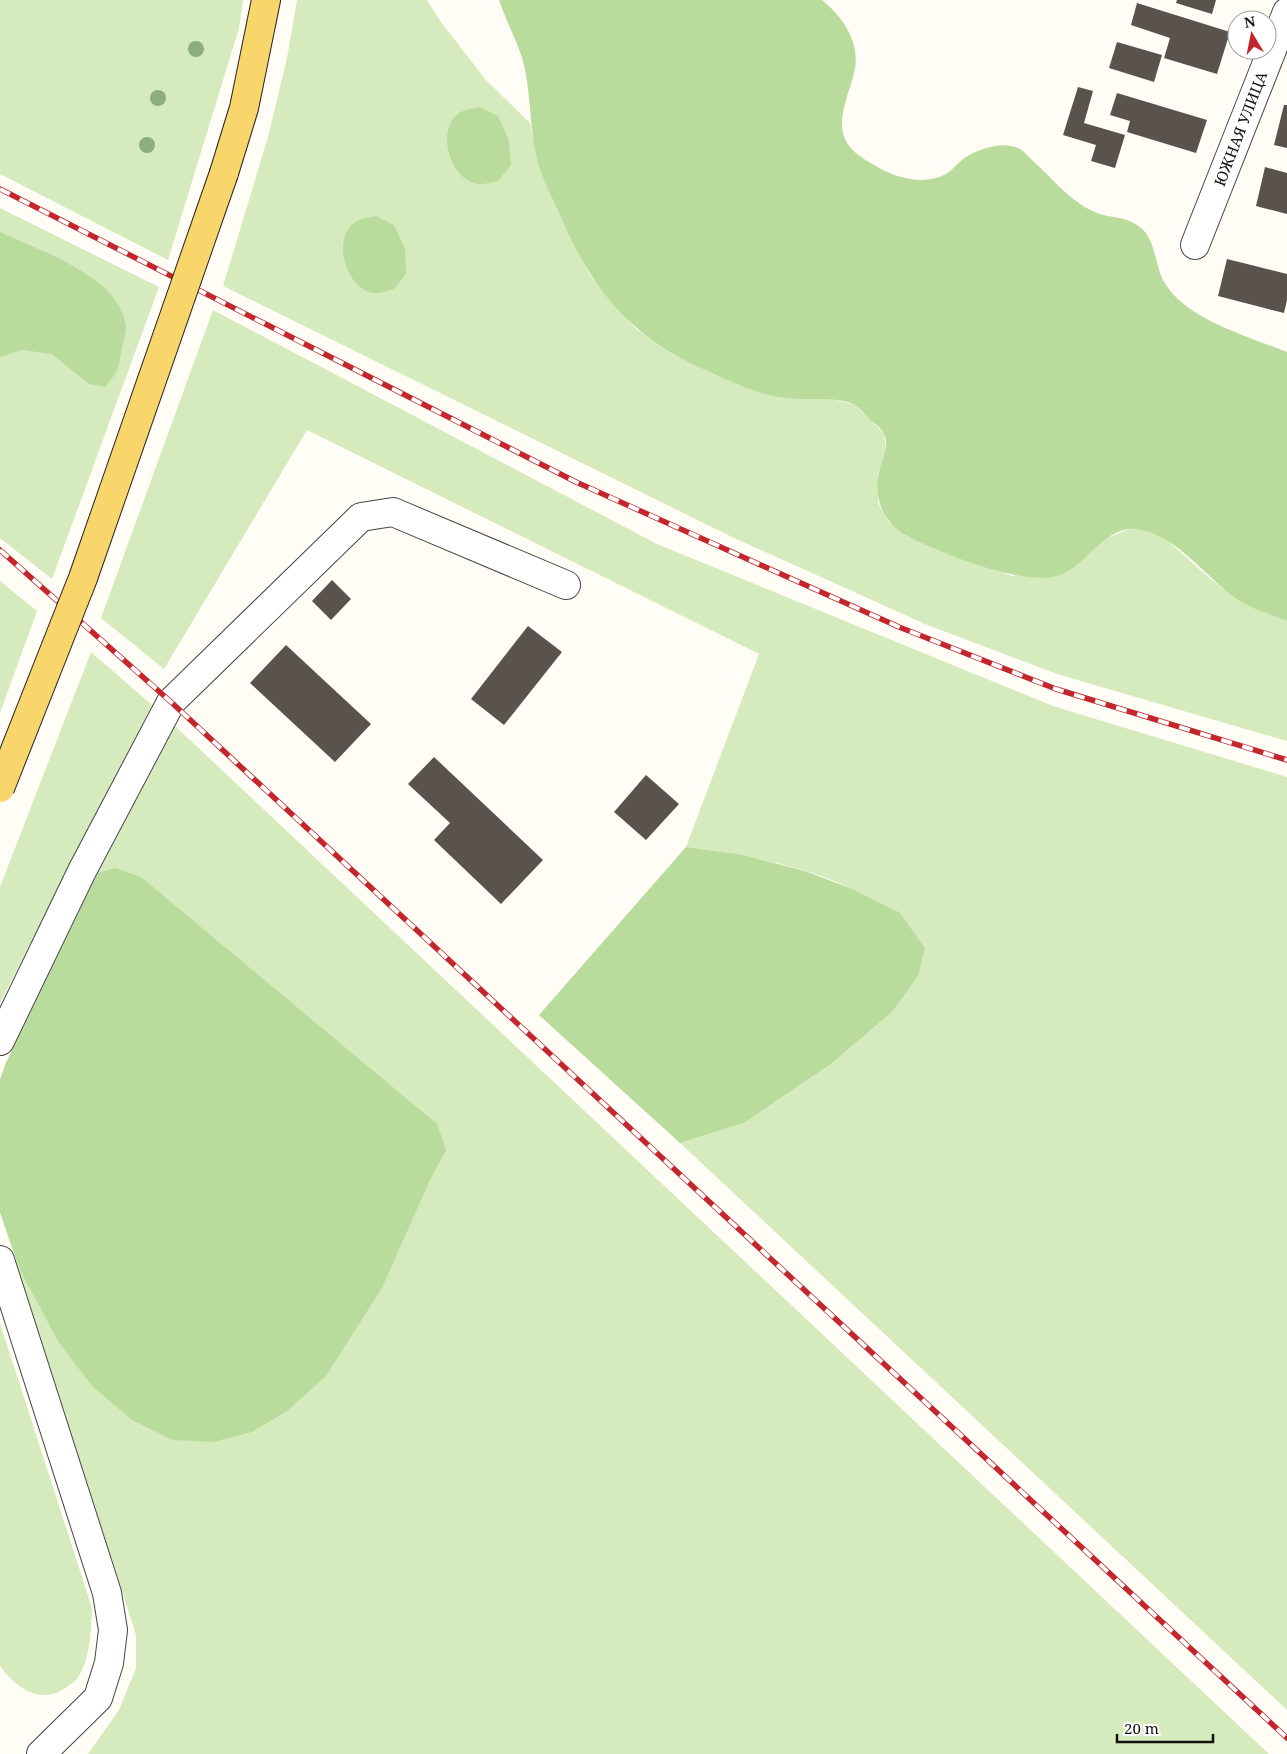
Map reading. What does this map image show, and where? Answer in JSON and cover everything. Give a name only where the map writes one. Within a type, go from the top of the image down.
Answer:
[{"type":"main road","points":[[0,788],[99,535],[224,173],[244,108],[266,0]]},
{"type":"street","name":"ЮЖНАЯ УЛИЦА","points":[[1196,245],[1287,12]]},
{"type":"street","points":[[0,1041],[82,871],[171,702],[361,517],[393,512],[566,585]]},
{"type":"street","points":[[0,1260],[107,1593],[113,1630],[109,1663],[98,1698],[41,1754]]},
{"type":"green space","points":[[0,0],[243,0],[239,28],[168,260],[0,174]]},
{"type":"green space","points":[[297,0],[427,0],[441,22],[485,79],[530,123],[540,169],[565,227],[590,275],[636,329],[675,355],[713,374],[787,398],[832,399],[855,405],[884,433],[886,449],[878,474],[878,503],[888,521],[907,536],[1012,576],[1077,565],[1105,539],[1132,528],[1153,531],[1168,541],[1208,577],[1243,603],[1287,621],[1287,741],[1057,674],[925,624],[734,538],[223,286],[268,137],[287,58]]},
{"type":"green space","points":[[499,0],[822,0],[836,13],[848,29],[855,48],[855,68],[844,108],[842,128],[850,147],[860,156],[888,173],[922,180],[946,174],[963,159],[983,149],[1006,145],[1013,146],[1024,152],[1063,190],[1086,208],[1101,214],[1124,219],[1141,228],[1152,245],[1160,274],[1173,294],[1201,316],[1218,325],[1287,352],[1287,621],[1243,603],[1230,594],[1179,549],[1152,533],[1137,529],[1125,530],[1105,540],[1067,572],[1057,576],[1042,578],[1003,572],[982,566],[923,544],[900,532],[882,510],[879,501],[878,482],[886,447],[885,437],[881,429],[857,407],[853,404],[837,400],[778,397],[750,389],[685,360],[637,328],[618,310],[585,266],[543,178],[536,154],[523,61]]},
{"type":"green space","points":[[480,107],[498,116],[509,140],[511,165],[498,181],[485,184],[469,181],[455,168],[448,149],[447,138],[452,120],[458,114],[464,110]]},
{"type":"green space","points":[[0,208],[159,287],[52,579],[0,538]]},
{"type":"green space","points":[[376,216],[394,225],[405,249],[406,274],[394,289],[374,293],[365,290],[351,277],[344,258],[343,247],[344,238],[353,223]]},
{"type":"green space","points":[[0,232],[56,257],[95,280],[110,294],[121,310],[126,328],[125,335],[118,368],[105,387],[89,384],[52,354],[22,350],[0,357]]},
{"type":"green space","points":[[213,310],[657,544],[1053,706],[1287,777],[1287,1710],[680,1143],[744,1123],[831,1064],[892,1012],[899,912],[840,883],[803,870],[745,856],[686,847],[759,654],[307,430],[164,669],[101,618]]},
{"type":"green space","points":[[0,581],[37,611],[0,713]]},
{"type":"green space","points":[[91,652],[152,705],[0,1003],[0,887]]},
{"type":"green space","points":[[175,726],[1269,1754],[88,1754],[119,1710],[136,1668],[136,1635],[0,1212],[0,1080],[5,1065],[98,873]]},
{"type":"green space","points":[[686,847],[743,855],[805,871],[855,890],[899,912],[925,948],[918,976],[892,1012],[831,1064],[744,1123],[680,1143],[539,1015]]},
{"type":"green space","points":[[115,868],[141,877],[437,1124],[446,1150],[430,1180],[382,1288],[326,1376],[287,1411],[252,1432],[213,1442],[173,1440],[132,1420],[93,1387],[59,1343],[21,1272],[0,1212],[0,1080],[5,1065],[98,873]]},
{"type":"green space","points":[[0,1323],[92,1608],[91,1634],[83,1668],[76,1680],[58,1692],[49,1695],[40,1695],[23,1688],[7,1675],[0,1666]]},
{"type":"building","points":[[1177,0],[1216,0],[1212,14],[1176,3]]},
{"type":"building","points":[[1137,3],[1227,31],[1227,42],[1217,74],[1164,58],[1170,38],[1131,25]]},
{"type":"building","points":[[1117,42],[1162,55],[1154,82],[1109,68]]},
{"type":"building","points":[[1078,87],[1093,91],[1084,123],[1125,135],[1115,168],[1091,161],[1096,145],[1063,135]]},
{"type":"building","points":[[1117,93],[1207,120],[1196,153],[1127,132],[1130,121],[1110,115]]},
{"type":"building","points":[[1284,105],[1287,105],[1287,148],[1274,145]]},
{"type":"building","points":[[1265,167],[1287,173],[1287,214],[1256,206]]},
{"type":"building","points":[[1227,259],[1287,274],[1287,300],[1284,313],[1218,296]]},
{"type":"building","points":[[332,580],[351,599],[331,620],[312,601]]},
{"type":"building","points":[[528,626],[562,652],[504,725],[471,699]]},
{"type":"building","points":[[286,645],[371,724],[335,762],[250,683]]},
{"type":"building","points":[[434,757],[543,860],[501,904],[434,840],[450,823],[408,784]]},
{"type":"building","points":[[646,775],[679,804],[646,840],[614,812]]},
{"type":"railway","points":[[0,189],[576,482],[899,627],[1056,689],[1287,760]]},
{"type":"railway","points":[[0,550],[171,702],[1287,1738]]}]
